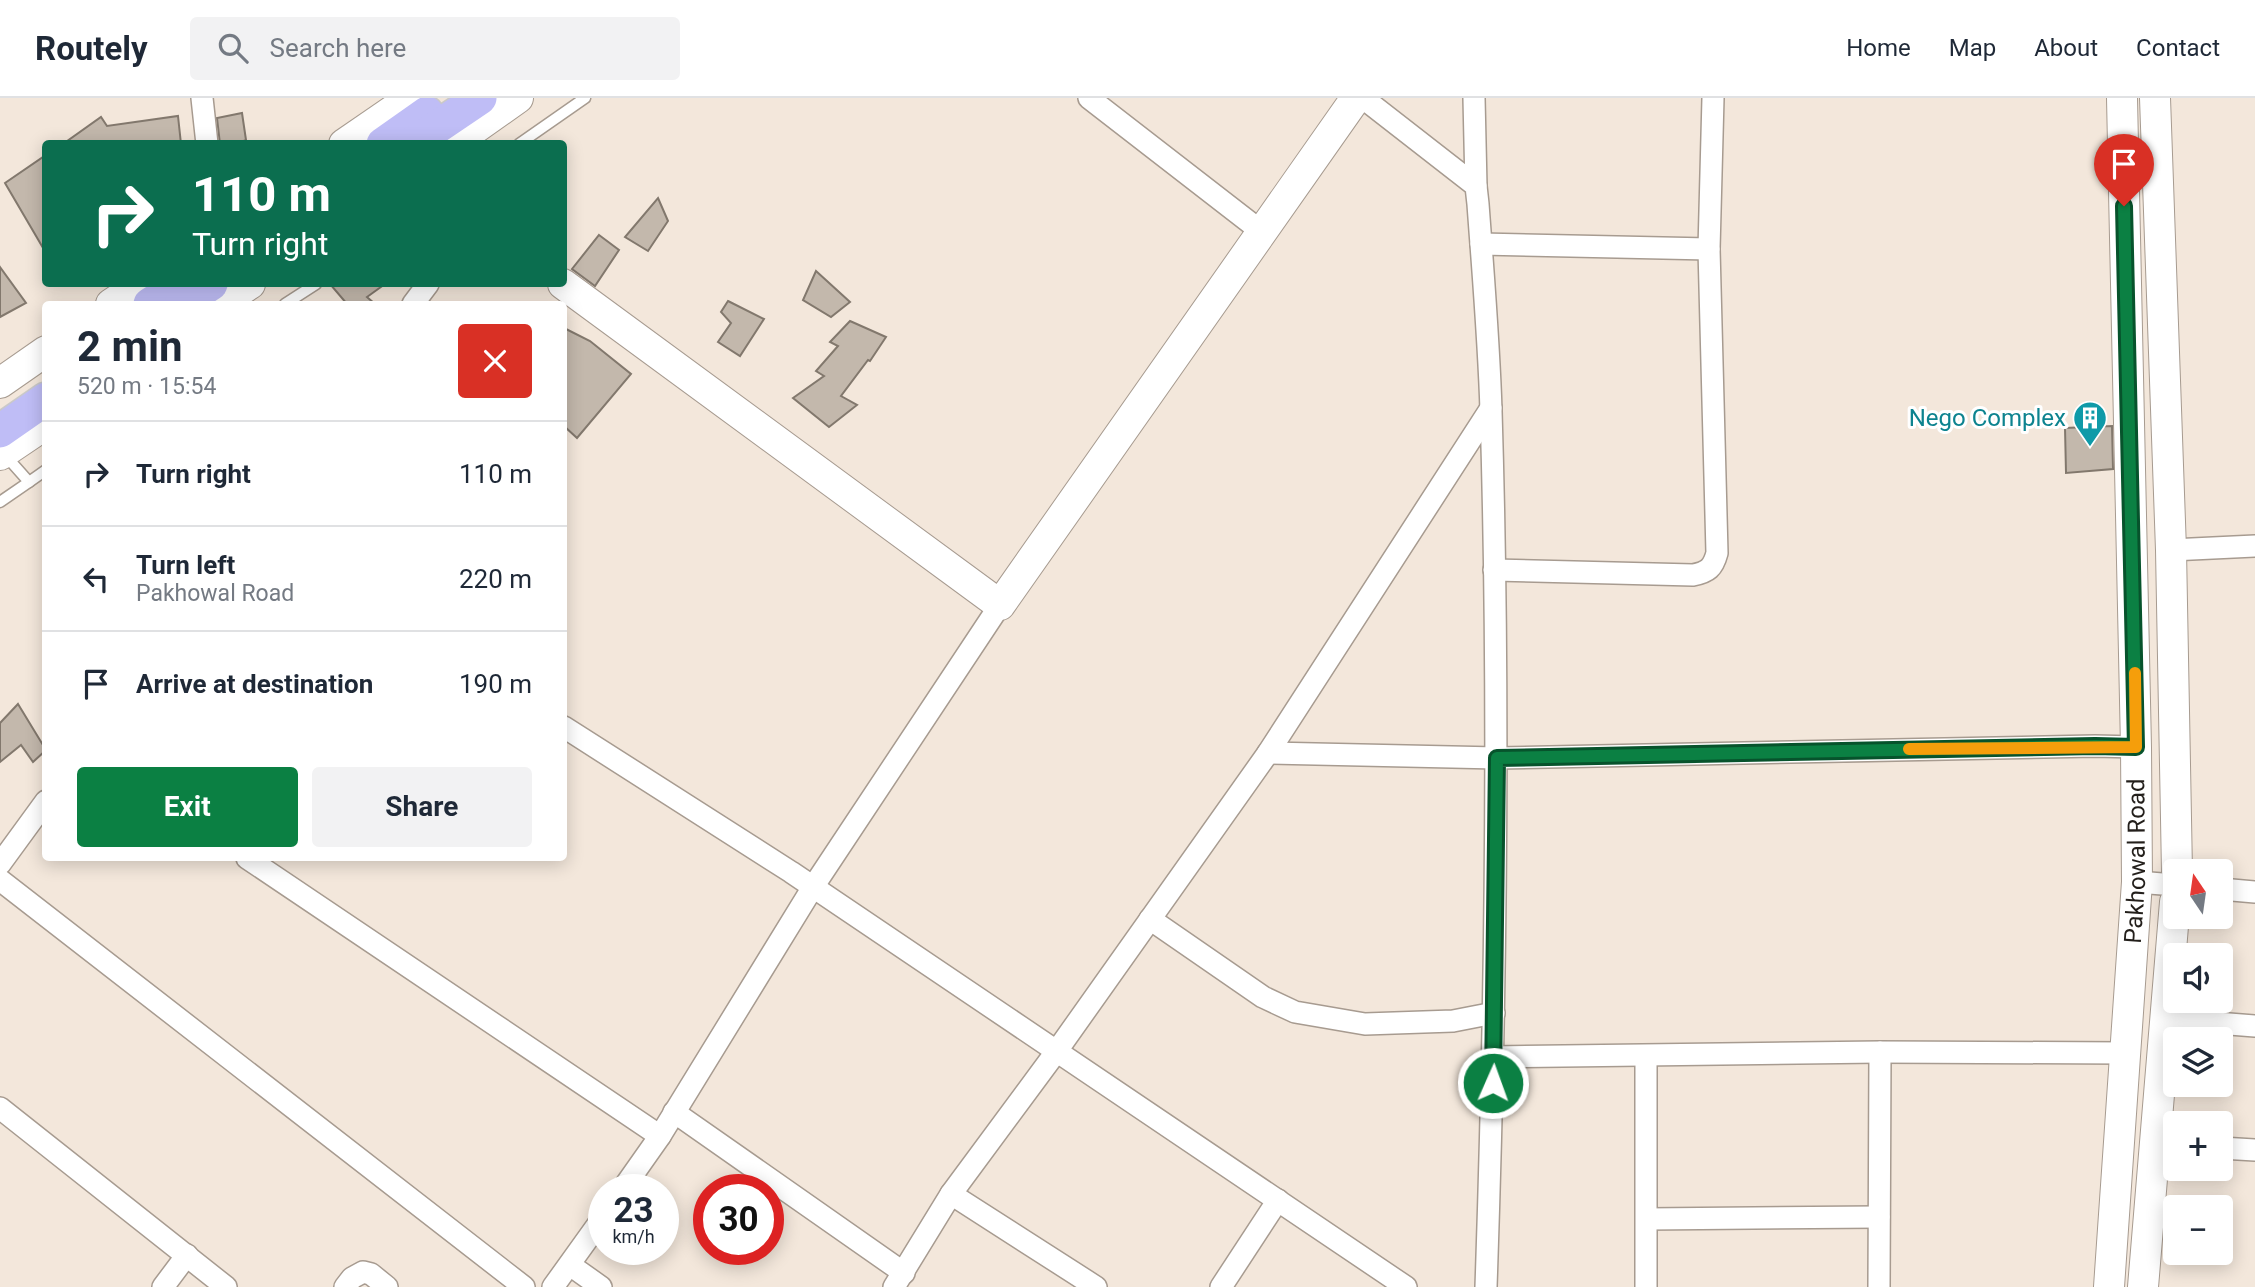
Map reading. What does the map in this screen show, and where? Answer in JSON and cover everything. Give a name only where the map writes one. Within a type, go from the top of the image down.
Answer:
[{"type":"main road","points":[[389,140],[449,98]]},
{"type":"main road","points":[[418,140],[480,98]]},
{"type":"main road","points":[[155,301],[176,287]]},
{"type":"main road","points":[[186,301],[206,287]]},
{"type":"main road","points":[[3,426],[42,382]]},
{"type":"main road","points":[[3,426],[42,402]]},
{"type":"street","points":[[202,98],[207,140]]},
{"type":"street","points":[[350,140],[411,98]]},
{"type":"street","points":[[459,140],[518,98]]},
{"type":"street","points":[[1088,98],[1262,232]]},
{"type":"street","points":[[633,1174],[660,1136],[813,887],[1000,605],[1356,98]]},
{"type":"street","points":[[1363,98],[1476,186]]},
{"type":"street","points":[[1474,98],[1476,186],[1491,408],[1497,758],[1494,1057],[1486,1287]]},
{"type":"street","points":[[1494,570],[1693,575],[1707,572],[1714,564],[1717,553],[1709,249],[1713,98]]},
{"type":"street","name":"Pakhowal Road","points":[[2109,1287],[2137,882],[2122,98]]},
{"type":"street","name":"Pakhowal Road","points":[[2155,98],[2171,550],[2176,859]]},
{"type":"street","points":[[1481,244],[1709,249]]},
{"type":"street","points":[[116,301],[136,287]]},
{"type":"street","points":[[224,301],[246,287]]},
{"type":"street","points":[[567,287],[1000,605]]},
{"type":"street","points":[[3,426],[42,358]]},
{"type":"street","points":[[674,1112],[899,1280],[951,1194],[1056,1052],[1268,753],[1491,408]]},
{"type":"street","points":[[3,426],[42,424]]},
{"type":"street","points":[[2171,550],[2255,546]]},
{"type":"street","points":[[567,729],[813,887],[1406,1287]]},
{"type":"street","points":[[1268,753],[1497,758],[2136,747]]},
{"type":"street","points":[[0,864],[42,806]]},
{"type":"street","points":[[251,861],[660,1136]]},
{"type":"street","points":[[0,880],[524,1287]]},
{"type":"street","points":[[2137,882],[2163,884]]},
{"type":"street","points":[[2233,890],[2255,892]]},
{"type":"street","points":[[1150,919],[1263,997],[1295,1012],[1366,1024],[1453,1021],[1494,1013]]},
{"type":"street","name":"Pakhowal Road","points":[[2165,1111],[2166,1019],[2173,929]]},
{"type":"street","points":[[2166,1019],[2255,1027]]},
{"type":"street","points":[[1494,1057],[1880,1052],[2126,1054]]},
{"type":"street","points":[[1879,1287],[1880,1052]]},
{"type":"street","points":[[1646,1056],[1646,1287]]},
{"type":"street","points":[[0,1108],[226,1287]]},
{"type":"street","points":[[2233,1149],[2255,1150]]},
{"type":"street","name":"Pakhowal Road","points":[[2143,1287],[2163,1158]]},
{"type":"street","points":[[951,1194],[1085,1284]]},
{"type":"street","points":[[1221,1287],[1278,1200]]},
{"type":"street","points":[[1647,1219],[1880,1217]]},
{"type":"street","points":[[554,1287],[588,1239]]},
{"type":"street","points":[[163,1287],[187,1255]]},
{"type":"street","points":[[570,1265],[601,1287]]},
{"type":"street","points":[[345,1287],[352,1278],[363,1272],[371,1274],[387,1287]]},
{"type":"lane","points":[[525,140],[585,98]]},
{"type":"lane","points":[[290,301],[311,287]]},
{"type":"lane","points":[[3,426],[29,482]]},
{"type":"lane","points":[[0,502],[42,473]]},
{"type":"building","points":[[242,113],[246,140],[220,140],[217,118]]},
{"type":"building","points":[[178,116],[181,140],[69,140],[101,117],[107,126]]},
{"type":"building","points":[[42,158],[42,246],[5,183]]},
{"type":"building","points":[[658,198],[668,221],[648,251],[625,237]]},
{"type":"building","points":[[599,235],[619,250],[595,286],[572,269]]},
{"type":"building","points":[[0,267],[26,303],[0,317]]},
{"type":"building","points":[[816,271],[850,302],[831,317],[803,300]]},
{"type":"building","points":[[333,287],[381,287],[367,297],[372,301],[344,301]]},
{"type":"building","points":[[728,301],[764,319],[740,356],[718,342],[731,323],[721,312]]},
{"type":"building","points":[[850,321],[886,337],[841,396],[857,405],[829,427],[793,398],[824,376],[816,371],[838,346],[830,342]]},
{"type":"building","points":[[567,330],[590,341],[631,374],[577,438],[567,429]]},
{"type":"building","name":"Nego Complex","points":[[2112,426],[2113,469],[2066,473],[2065,428]]},
{"type":"building","points":[[18,704],[42,743],[42,754],[33,762],[21,745],[0,762],[0,723]]},
{"type":"slow traffic","points":[[1909,749],[2136,747],[2135,673]]},
{"type":"place","name":"Nego Complex","points":[[2090,448]]},
{"type":"route","points":[[1493,1083],[1497,758],[2136,747],[2124,206]]}]
